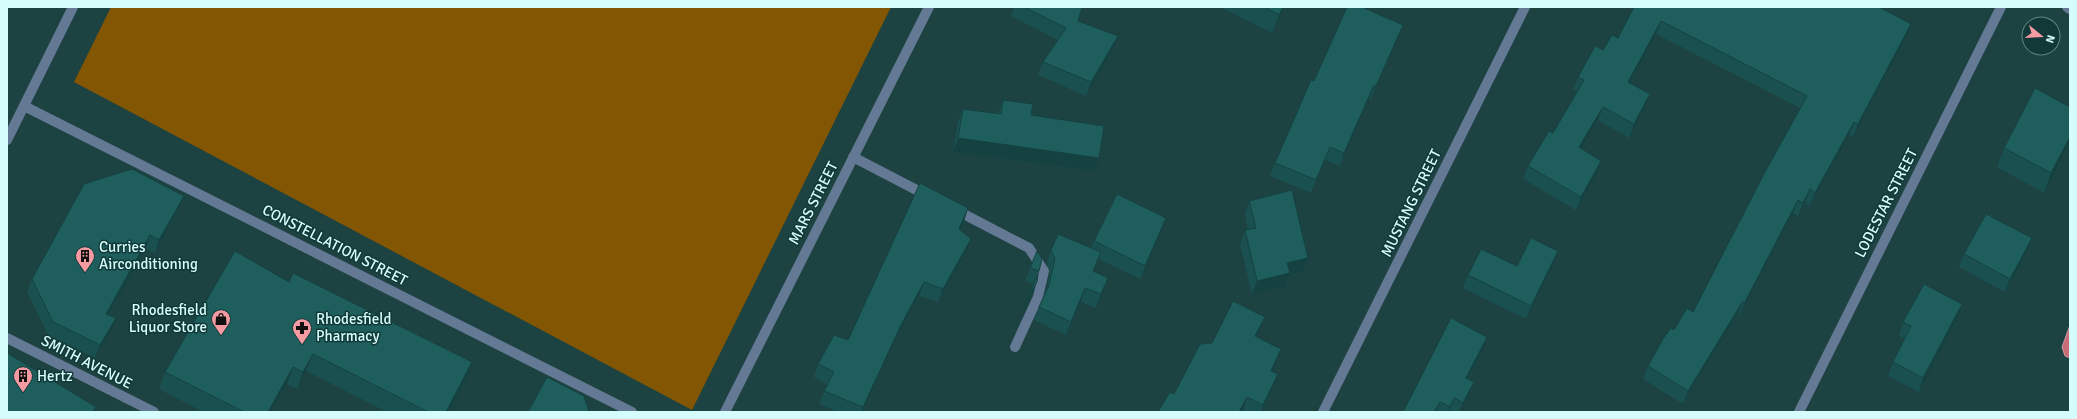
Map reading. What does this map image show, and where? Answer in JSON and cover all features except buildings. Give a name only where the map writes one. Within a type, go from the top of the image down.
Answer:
[{"type":"street","points":[[7,140],[73,7]]},
{"type":"street","name":"MARS STREET","points":[[725,412],[929,7]]},
{"type":"street","name":"MUSTANG STREET","points":[[1323,412],[1525,7]]},
{"type":"street","name":"LODESTAR STREET","points":[[1799,412],[2001,7]]},
{"type":"street","name":"CONSTELLATION STREET","points":[[24,106],[632,412]]},
{"type":"street","points":[[853,157],[1029,248],[1044,271],[1038,297],[1015,347]]},
{"type":"street","name":"SMITH AVENUE","points":[[7,338],[154,412]]},
{"type":"shaded area","points":[[111,7],[891,7],[692,410],[74,82]]},
{"type":"shaded area","points":[[2070,325],[2070,358],[2065,356],[2062,347]]},
{"type":"place","name":"Curries Airconditioning","points":[[85,273]]},
{"type":"place","name":"Rhodesfield Liquor Store","points":[[221,336]]},
{"type":"place","name":"Rhodesfield Pharmacy","points":[[302,345]]},
{"type":"place","name":"Hertz","points":[[23,393]]}]
